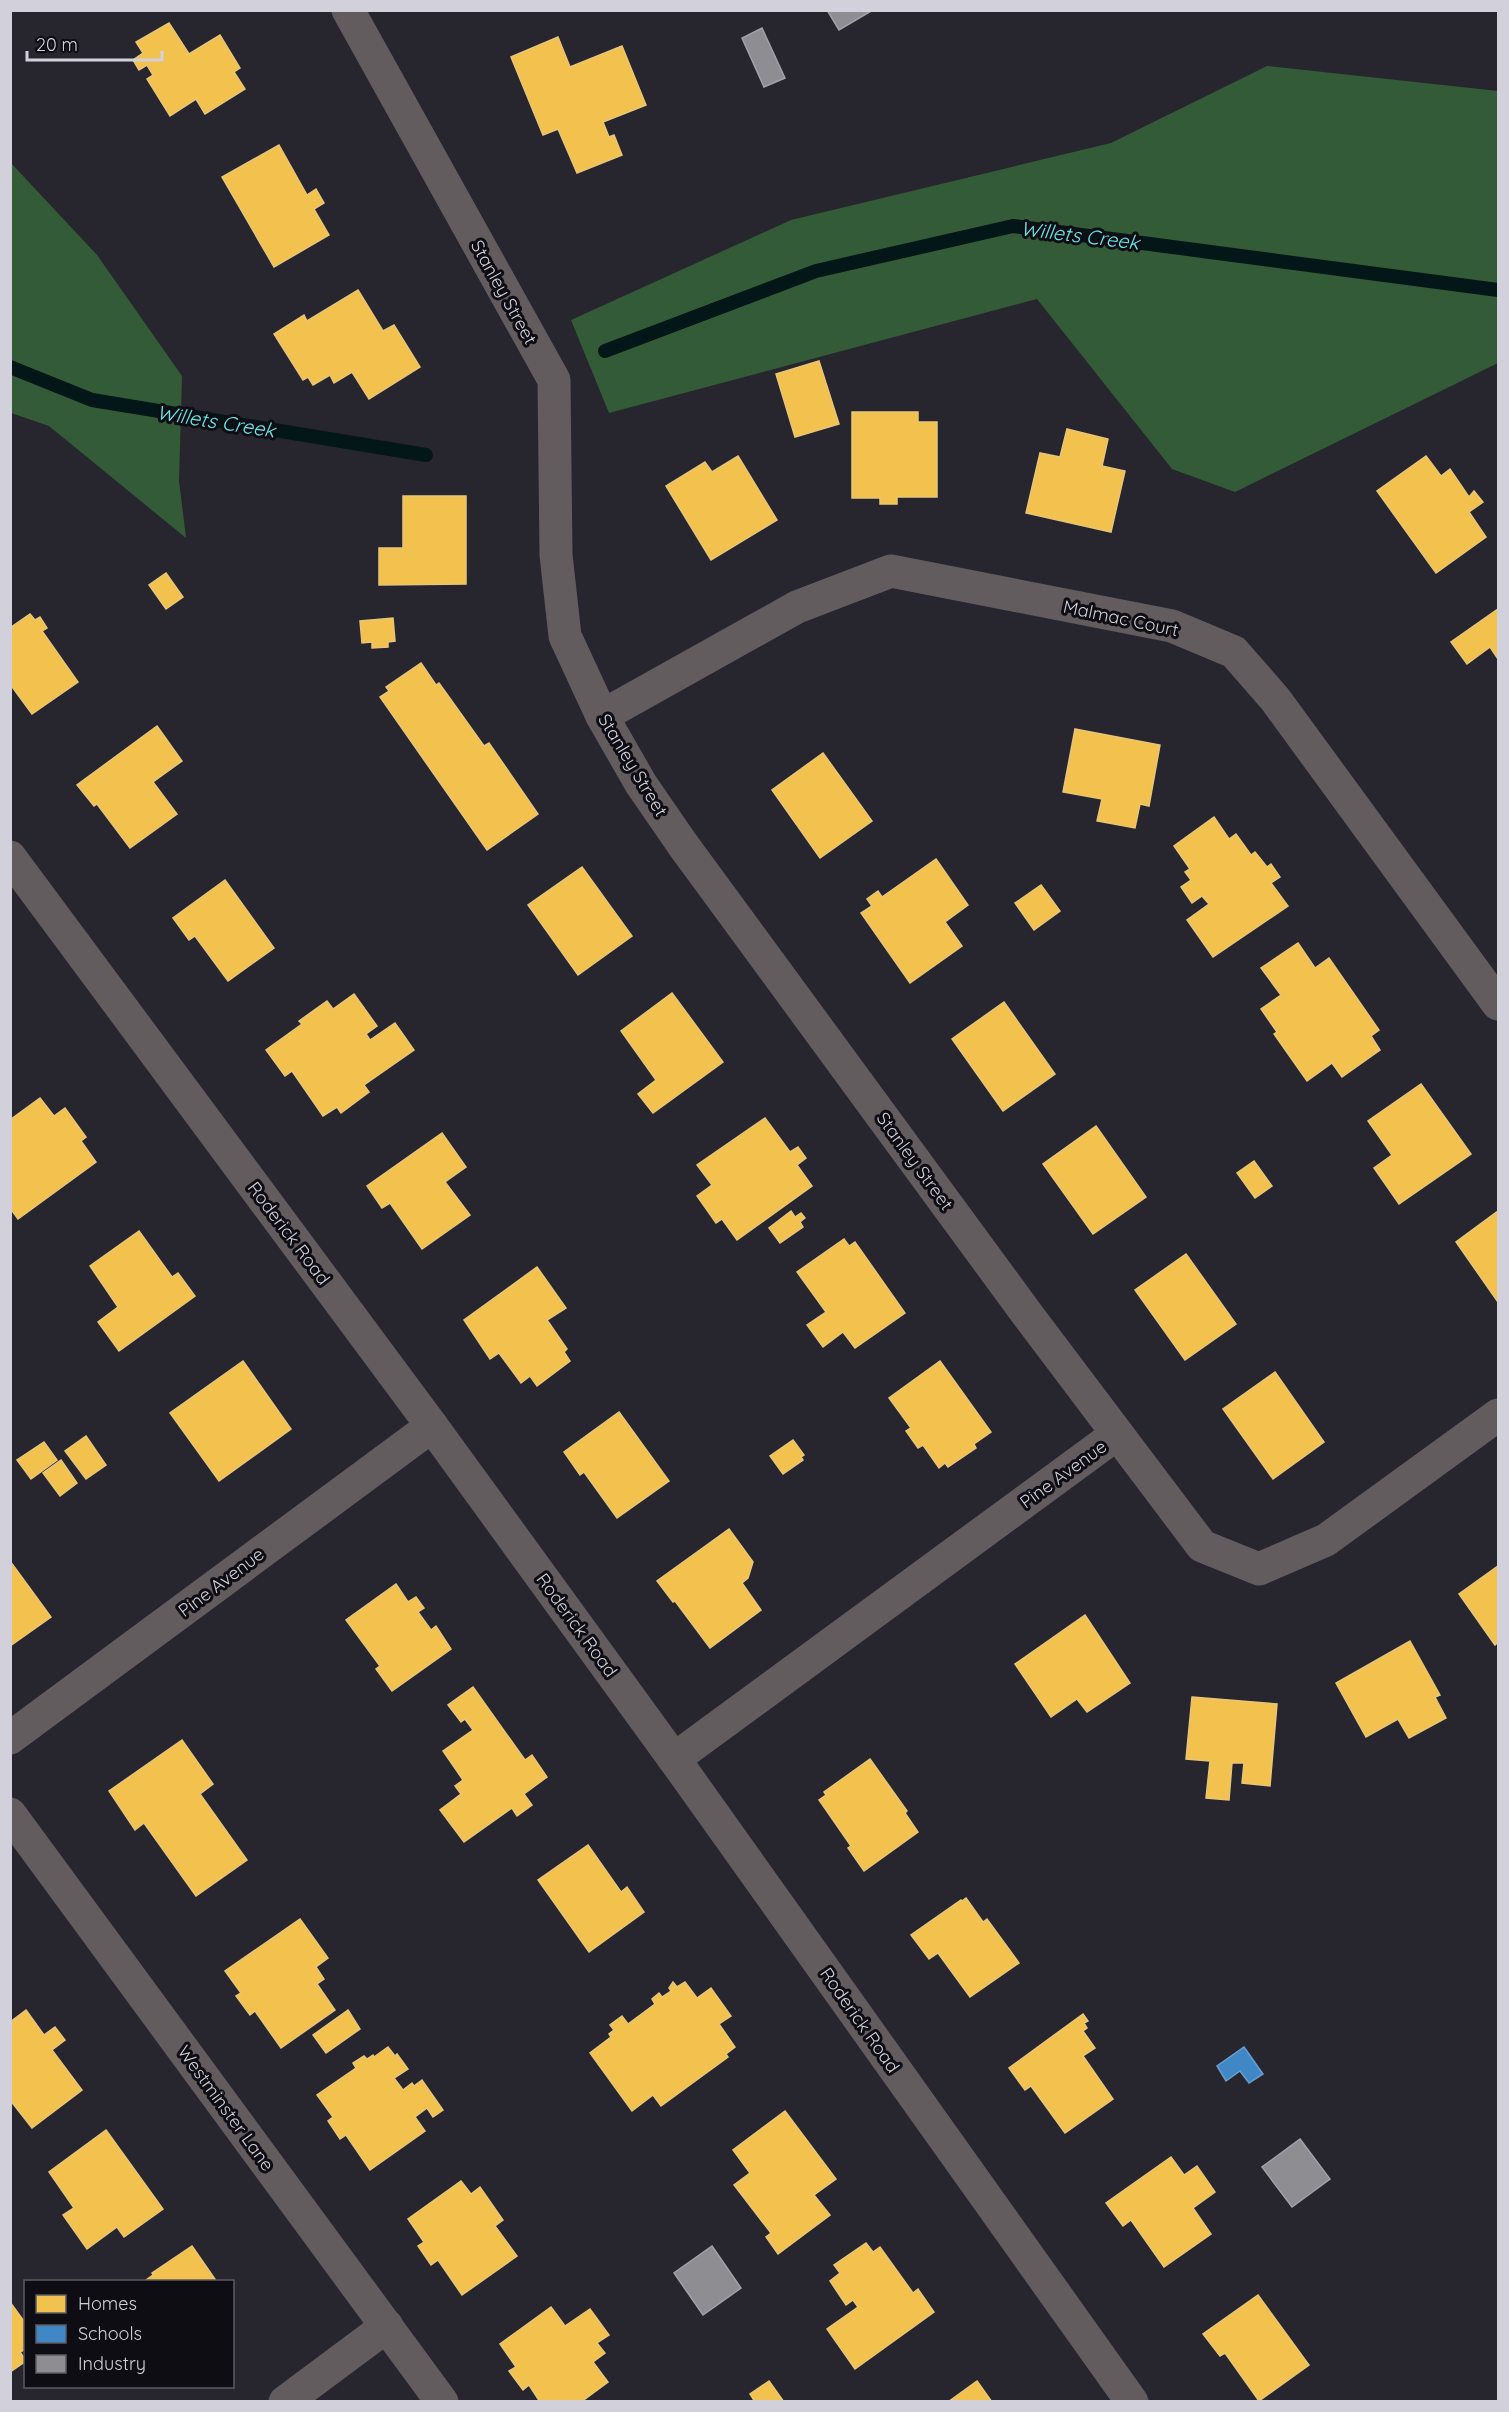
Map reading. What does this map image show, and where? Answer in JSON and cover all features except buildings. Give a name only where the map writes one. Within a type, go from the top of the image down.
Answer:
[{"type":"street","name":"Stanley Street","points":[[348,10],[554,380],[556,555],[564,636],[602,716],[641,784],[683,845],[1027,1314],[1118,1434]]},
{"type":"street","name":"Malmac Court","points":[[602,716],[797,607],[891,571],[1172,626],[1234,652],[1275,699],[1498,1004]]},
{"type":"street","name":"Roderick Road","points":[[10,857],[432,1426],[674,1759],[1132,2402]]},
{"type":"street","name":"Pine Avenue","points":[[674,1759],[1118,1434],[1202,1546],[1259,1569],[1326,1540],[1498,1415]]},
{"type":"street","name":"Pine Avenue","points":[[10,1738],[432,1426]]},
{"type":"street","name":"Westminster Lane","points":[[10,1814],[442,2402]]},
{"type":"street","points":[[285,2402],[387,2326]]},
{"type":"green space","points":[[1267,66],[1498,91],[1498,363],[1235,492],[1172,469],[1037,299],[609,413],[571,320],[791,220],[1111,143]]},
{"type":"green space","points":[[10,162],[97,255],[182,376],[179,481],[186,538],[49,426],[11,413]]},
{"type":"waterway","name":"Willets Creek","points":[[605,351],[816,271],[1013,226],[1498,290]]},
{"type":"waterway","name":"Willets Creek","points":[[10,367],[92,400],[426,455]]}]
